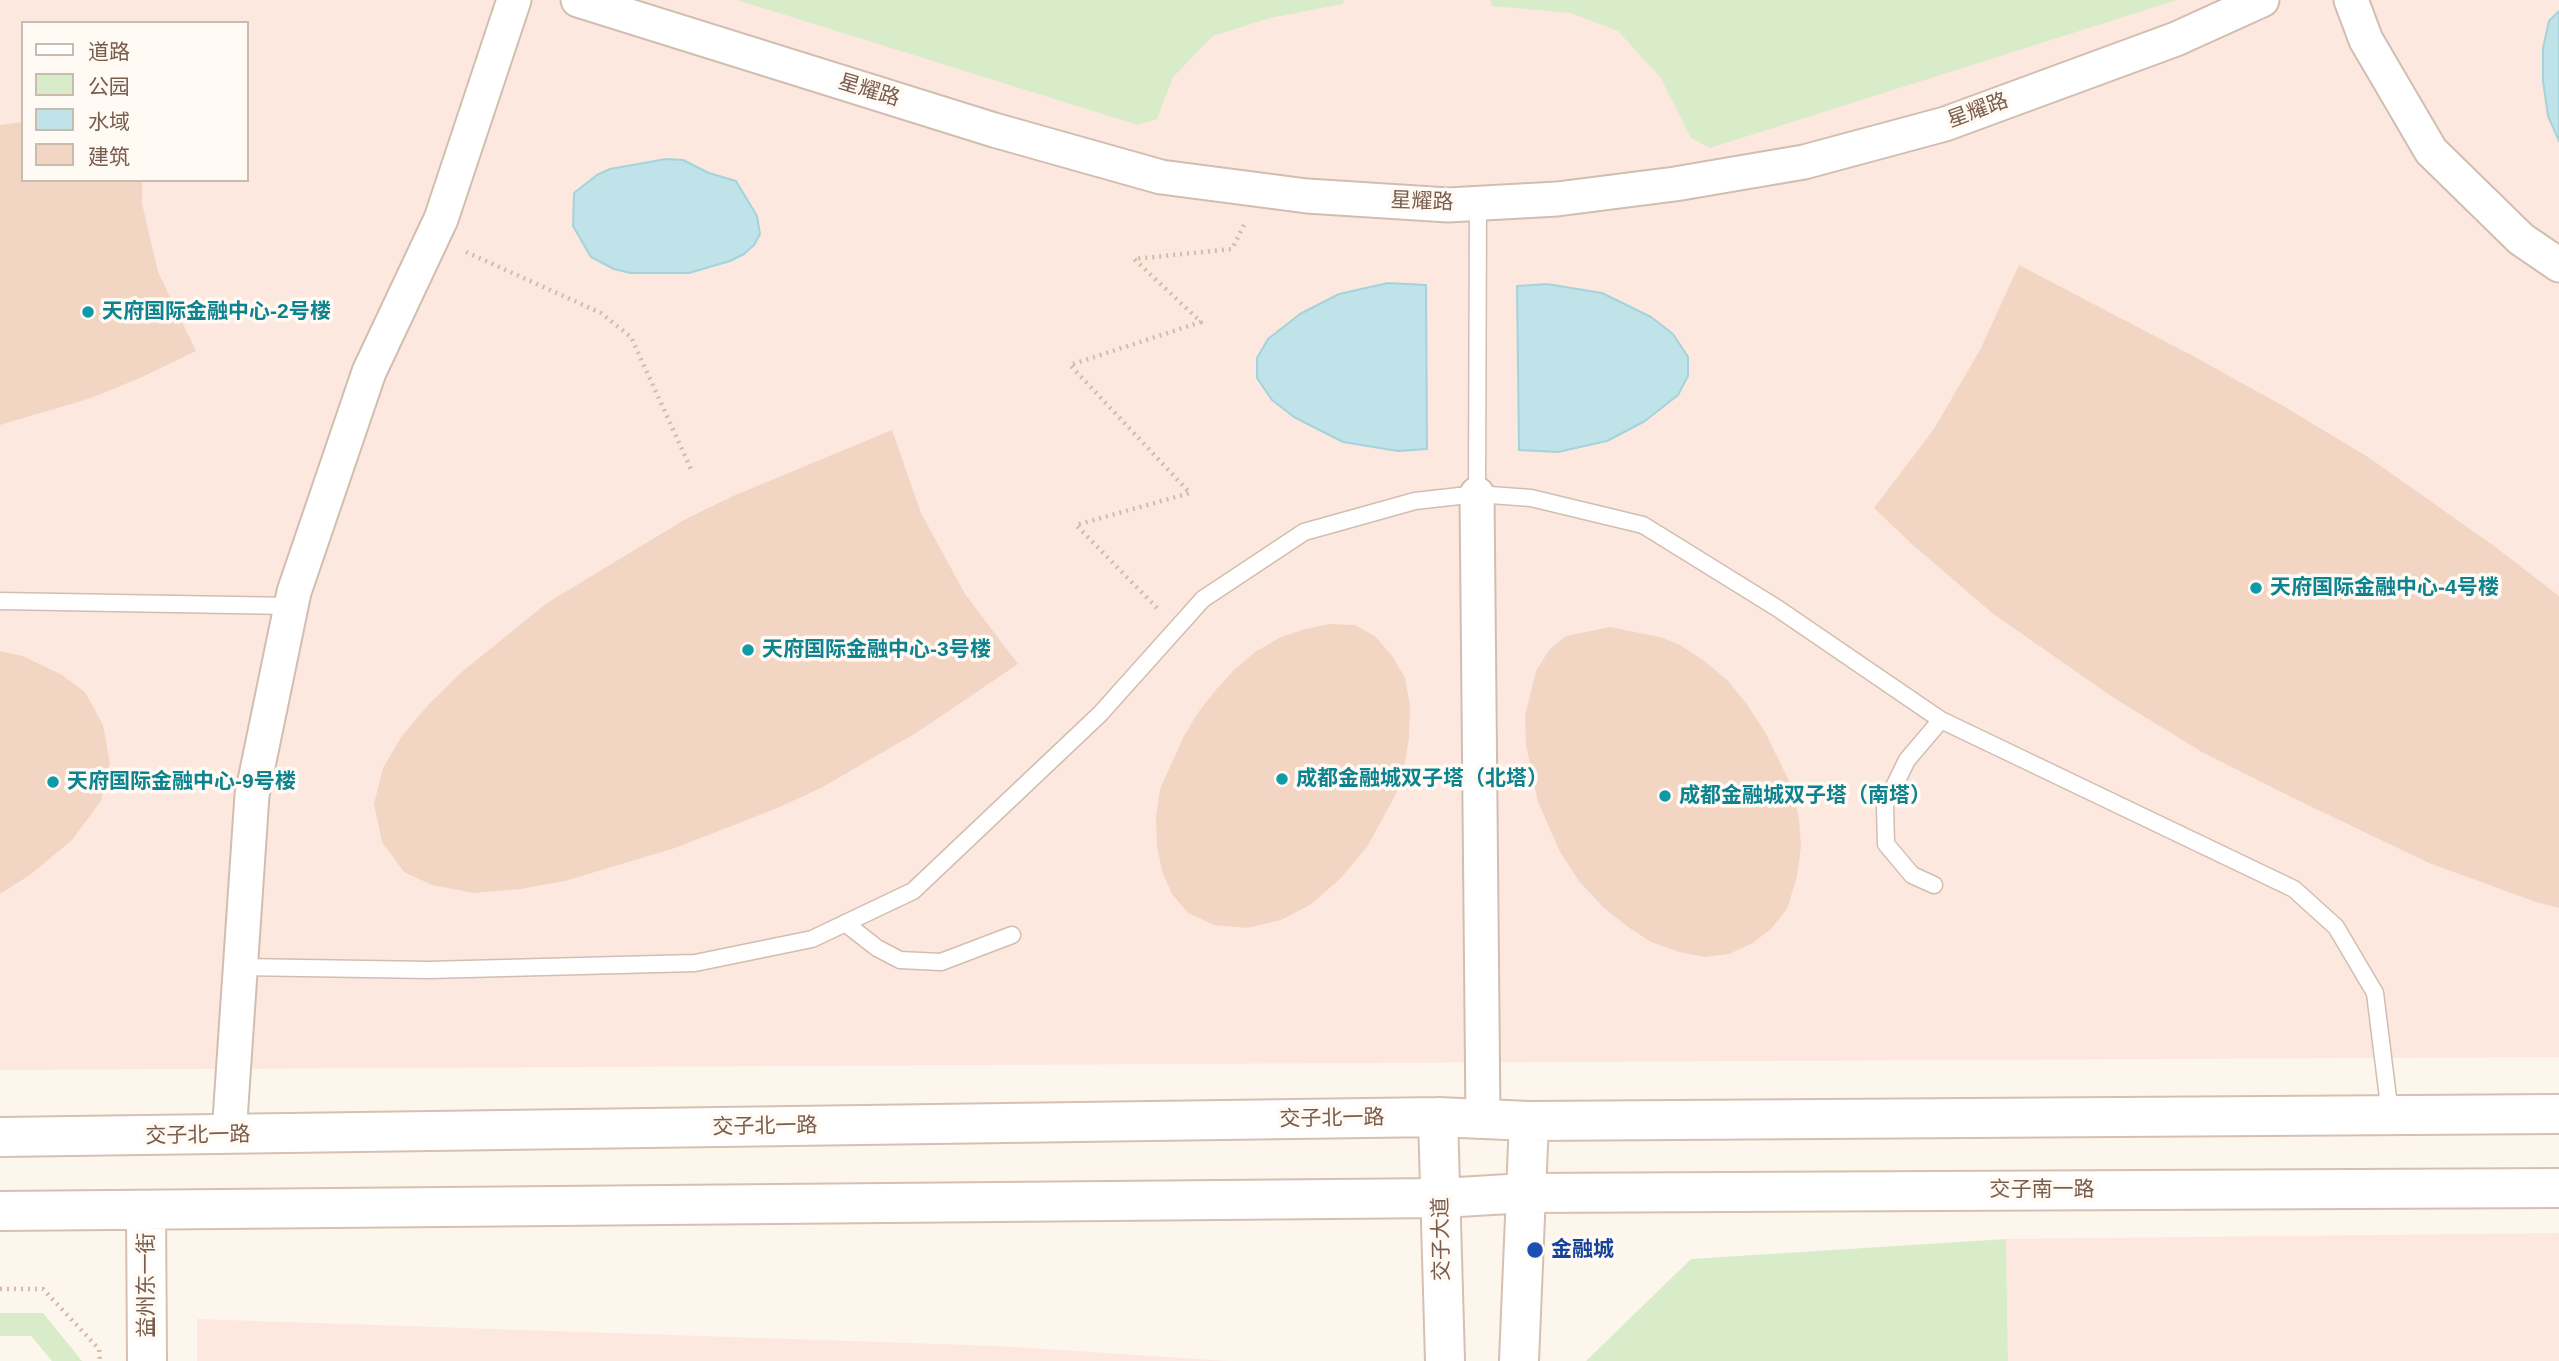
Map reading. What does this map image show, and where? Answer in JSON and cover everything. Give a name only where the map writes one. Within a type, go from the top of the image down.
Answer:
[{"type":"street","points":[[229,1135],[252,795],[291,606],[369,372],[441,219],[514,0]]},
{"type":"street","name":"星耀路","points":[[578,0],[993,130],[1161,177],[1307,196],[1448,205],[1557,199],[1675,184],[1804,162],[1945,124],[2176,39],[2262,0]]},
{"type":"street","points":[[2351,0],[2366,40],[2431,151],[2521,239],[2559,265]]},
{"type":"street","points":[[1477,494],[1483,1119]]},
{"type":"street","points":[[1519,1361],[1529,1121],[2559,1114]]},
{"type":"street","name":"交子北一路","points":[[0,1137],[1438,1117],[1529,1121]]},
{"type":"street","name":"交子大道","points":[[1438,1117],[1445,1361]]},
{"type":"street","name":"交子南一路","points":[[1525,1193],[2559,1188]]},
{"type":"street","points":[[0,1210],[1442,1198],[1525,1193]]},
{"type":"street","name":"益州东一街","points":[[146,1210],[148,1361]]},
{"type":"lane","points":[[1477,494],[1478,203]]},
{"type":"lane","points":[[240,967],[429,970],[695,963],[812,939],[913,891],[1100,714],[1203,599],[1304,532],[1415,501],[1477,494],[1531,498],[1643,525],[1777,608],[1941,720],[2294,889],[2336,927],[2375,993],[2390,1114]]},
{"type":"lane","points":[[0,601],[291,606]]},
{"type":"lane","points":[[1934,886],[1912,875],[1886,844],[1885,805],[1907,760],[1941,720]]},
{"type":"lane","points":[[845,923],[877,948],[900,960],[941,962],[1012,935]]},
{"type":"path","points":[[1177,628],[1076,525],[1190,493],[1070,365],[1201,322],[1134,259],[1232,250],[1261,190]]},
{"type":"path","points":[[432,237],[601,313],[631,337],[691,469]]},
{"type":"path","points":[[0,1289],[43,1289],[99,1349],[100,1361]]},
{"type":"shaded area","points":[[0,0],[2559,0],[2559,1057],[0,1070]]},
{"type":"shaded area","points":[[2559,1233],[2559,1361],[2008,1361],[2006,1239]]},
{"type":"shaded area","points":[[197,1319],[999,1346],[1228,1361],[197,1361]]},
{"type":"green space","points":[[737,0],[1344,0],[1343,4],[1270,18],[1213,36],[1173,77],[1157,119],[1138,125]]},
{"type":"green space","points":[[1491,0],[2177,0],[1710,148],[1691,138],[1660,77],[1618,31],[1571,13],[1491,6]]},
{"type":"green space","points":[[2006,1239],[2008,1361],[1586,1361],[1691,1259]]},
{"type":"green space","points":[[0,1313],[43,1313],[82,1361],[52,1361],[31,1336],[0,1336]]},
{"type":"water","points":[[2559,11],[2559,141],[2548,116],[2543,81],[2543,48],[2549,21]]},
{"type":"water","points":[[666,159],[683,160],[709,173],[736,181],[757,216],[760,234],[754,245],[730,261],[689,273],[631,273],[614,269],[591,257],[573,226],[574,193],[597,175],[610,169]]},
{"type":"water","points":[[1388,283],[1426,285],[1427,449],[1398,451],[1343,442],[1294,417],[1272,400],[1257,378],[1257,358],[1268,339],[1300,314],[1339,294]]},
{"type":"water","points":[[1547,284],[1602,293],[1651,317],[1673,334],[1688,357],[1688,376],[1678,395],[1645,421],[1607,441],[1558,452],[1519,450],[1517,286]]},
{"type":"building","name":"天府国际金融中心-2号楼","points":[[21,122],[21,182],[142,182],[142,203],[158,272],[196,351],[91,398],[0,425],[0,125]]},
{"type":"building","name":"天府国际金融中心-4号楼","points":[[2019,265],[2193,356],[2368,457],[2494,546],[2559,596],[2559,908],[2429,863],[2202,752],[2114,698],[1992,613],[1874,508],[1934,429],[1981,348]]},
{"type":"building","name":"天府国际金融中心-3号楼","points":[[892,430],[921,513],[965,594],[1018,664],[916,733],[821,788],[675,848],[565,881],[521,889],[474,893],[432,885],[404,872],[382,842],[374,804],[383,768],[402,736],[430,703],[463,671],[547,603],[684,520],[733,496]]},
{"type":"building","name":"成都金融城双子塔（北塔）","points":[[1330,624],[1355,625],[1375,636],[1393,657],[1405,678],[1410,706],[1409,738],[1396,794],[1367,847],[1340,879],[1310,905],[1281,920],[1246,928],[1214,925],[1188,913],[1172,894],[1162,871],[1156,817],[1160,789],[1197,714],[1233,671],[1255,652],[1279,638]]},
{"type":"building","name":"成都金融城双子塔（南塔）","points":[[1610,627],[1660,637],[1680,645],[1726,679],[1765,732],[1793,789],[1801,846],[1797,877],[1787,909],[1770,930],[1751,944],[1729,954],[1704,957],[1680,952],[1651,942],[1628,927],[1603,907],[1579,881],[1560,852],[1538,802],[1526,745],[1525,716],[1536,671],[1549,650],[1566,636]]},
{"type":"building","name":"天府国际金融中心-9号楼","points":[[0,651],[23,656],[62,675],[85,692],[103,725],[110,764],[101,801],[72,840],[30,875],[0,894]]},
{"type":"place","name":"天府国际金融中心-2号楼","points":[[88,312]]},
{"type":"place","name":"天府国际金融中心-4号楼","points":[[2256,588]]},
{"type":"place","name":"天府国际金融中心-3号楼","points":[[748,650]]},
{"type":"place","name":"成都金融城双子塔（北塔）","points":[[1282,779]]},
{"type":"place","name":"天府国际金融中心-9号楼","points":[[53,782]]},
{"type":"place","name":"成都金融城双子塔（南塔）","points":[[1665,796]]},
{"type":"place","name":"金融城","points":[[1535,1250]]}]
